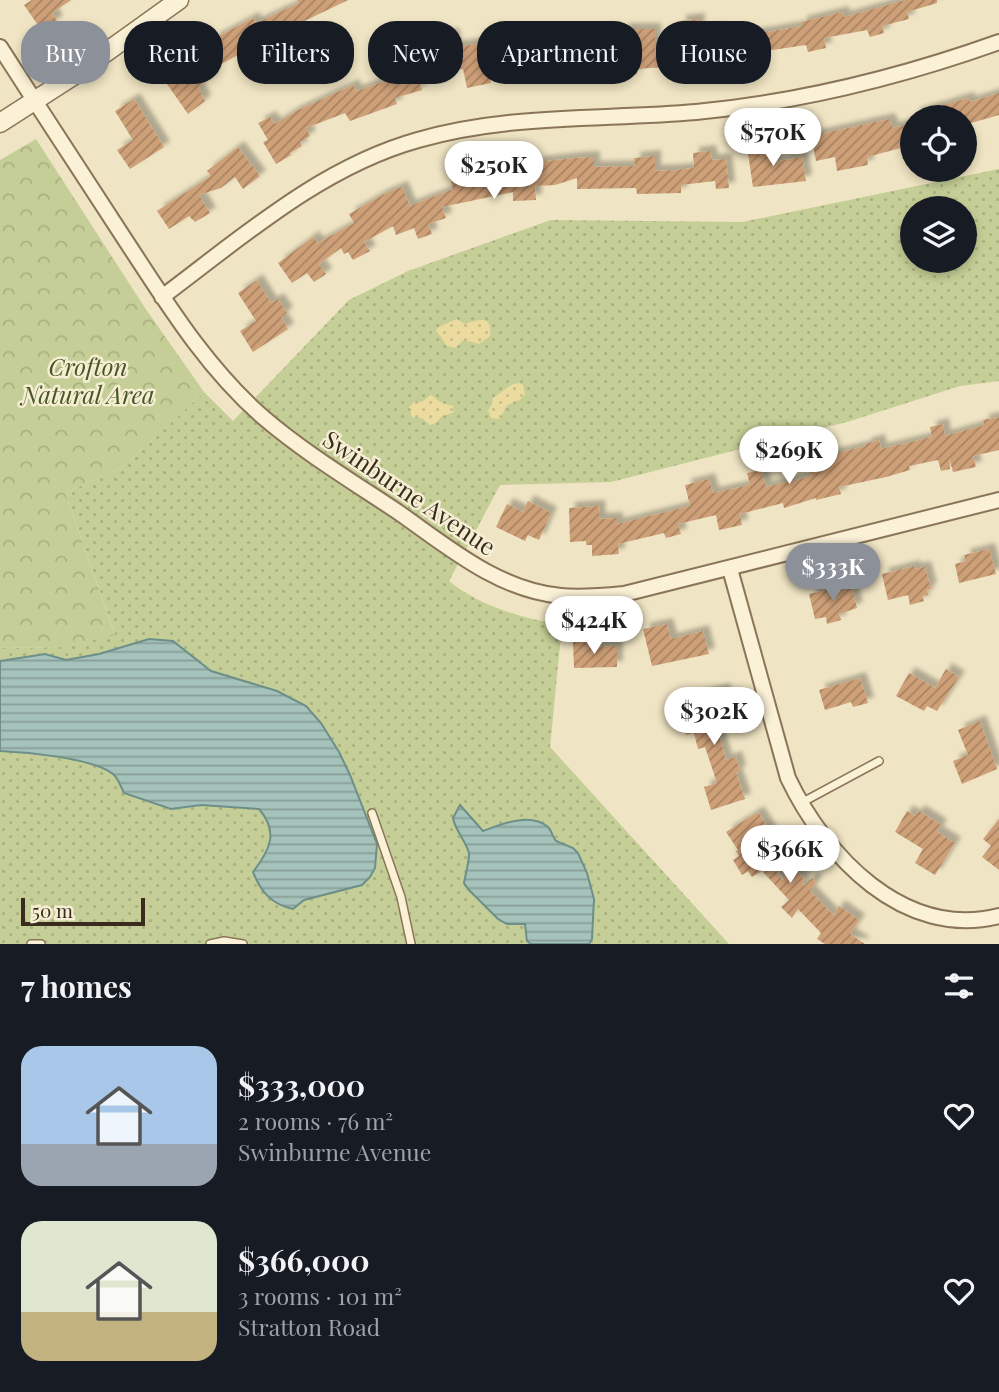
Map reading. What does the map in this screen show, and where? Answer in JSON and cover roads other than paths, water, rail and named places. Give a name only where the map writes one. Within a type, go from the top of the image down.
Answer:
[{"type":"street","points":[[0,123],[35,102],[179,0]]},
{"type":"street","points":[[162,297],[316,185],[362,161],[416,140],[522,120],[633,117],[765,103],[893,77],[999,43]]},
{"type":"street","name":"Swinburne Avenue","points":[[0,47],[162,297],[206,358],[264,418],[480,569],[524,588],[559,596],[624,594],[999,500]]},
{"type":"street","points":[[730,569],[778,747],[800,804],[847,864],[884,895],[919,913],[950,921],[978,922],[999,916]]},
{"type":"lane","points":[[800,804],[879,761]]},
{"type":"lane","points":[[372,813],[401,897],[411,944]]},
{"type":"lane","points":[[210,944],[224,941],[243,944]]},
{"type":"lane","points":[[31,944],[41,944]]},
{"type":"water","points":[[149,639],[173,641],[211,671],[277,691],[306,706],[321,723],[350,775],[377,844],[375,868],[362,885],[304,900],[293,909],[285,907],[268,896],[253,872],[270,841],[269,825],[259,809],[201,805],[171,809],[124,793],[113,774],[103,768],[59,757],[0,751],[0,661],[45,654],[66,660],[99,654]]},
{"type":"water","points":[[460,805],[483,831],[516,821],[533,820],[548,827],[556,841],[578,853],[594,899],[592,939],[589,944],[531,944],[527,941],[525,924],[507,924],[498,919],[468,889],[464,883],[469,852],[453,818]]},
{"type":"park label","name":"Crofton Natural Area","points":[[88,380]]}]
